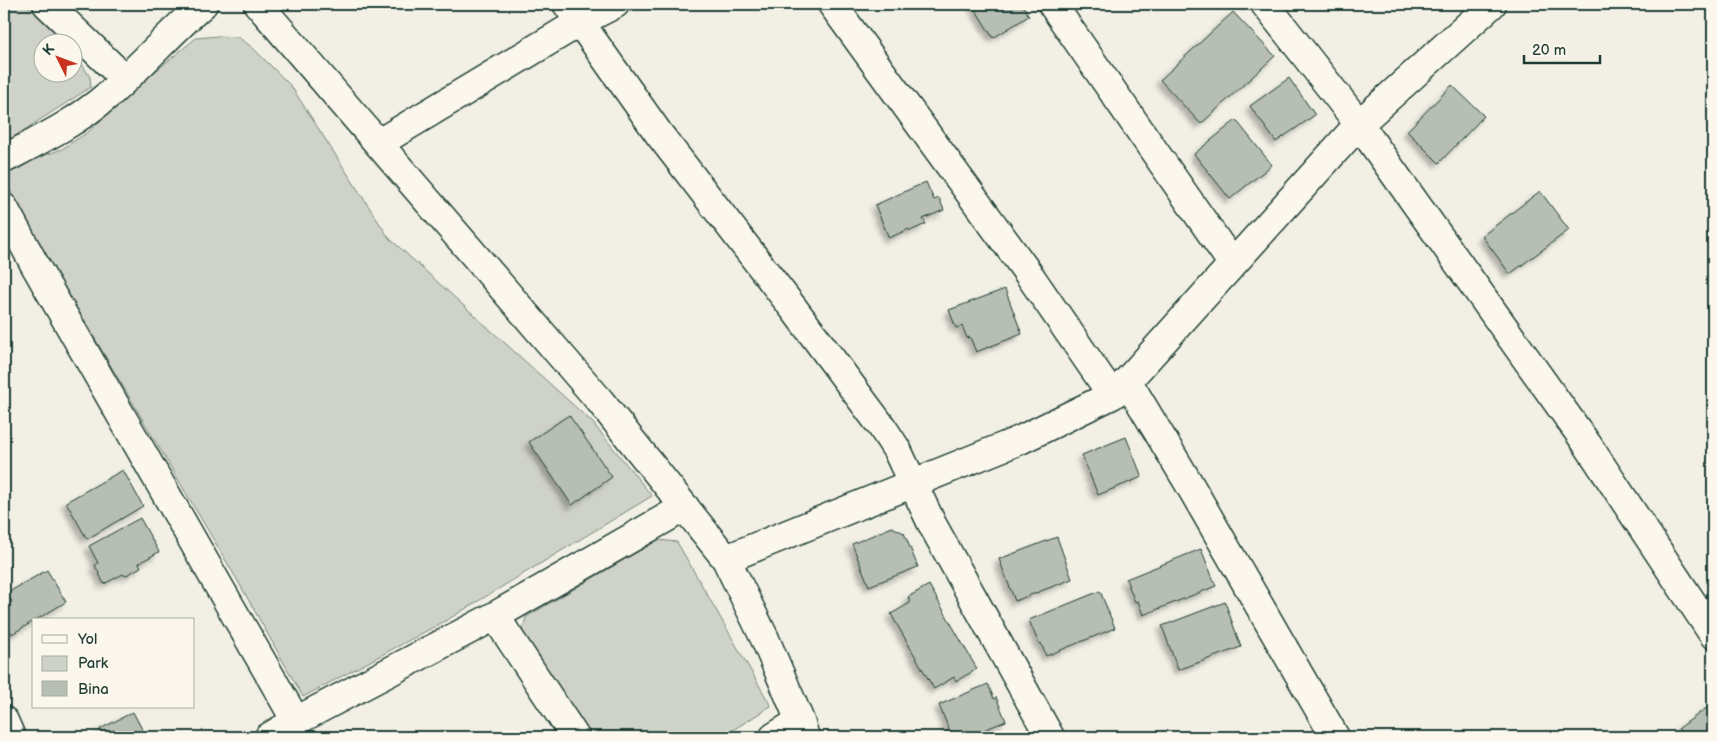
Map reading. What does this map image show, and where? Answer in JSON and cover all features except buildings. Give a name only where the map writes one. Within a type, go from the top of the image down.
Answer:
[{"type":"street","points":[[47,4],[125,79]]},
{"type":"street","points":[[4,159],[51,135],[80,117],[108,96],[203,4]]},
{"type":"street","points":[[258,4],[600,401],[726,559],[765,639],[803,729],[774,737]]},
{"type":"street","points":[[379,143],[573,13],[614,4]]},
{"type":"street","points":[[832,4],[1022,265],[1120,388],[1188,482],[1335,737]]},
{"type":"street","points":[[1052,4],[1232,263]]},
{"type":"street","points":[[1265,4],[1359,124],[1587,444],[1713,634]]},
{"type":"street","points":[[726,559],[912,482],[1020,440],[1120,388],[1359,124],[1492,4]]},
{"type":"street","points":[[573,13],[659,134],[882,427],[897,450],[932,524],[1050,737]]},
{"type":"street","points":[[4,208],[296,721]]},
{"type":"street","points":[[269,737],[495,616],[685,507]]},
{"type":"street","points":[[495,616],[575,737]]},
{"type":"street","points":[[4,721],[11,737]]},
{"type":"green space","points":[[4,4],[26,4],[55,32],[32,32],[32,82],[82,82],[82,64],[90,77],[91,87],[4,143]]},
{"type":"green space","points":[[238,37],[253,48],[291,86],[389,238],[592,422],[652,496],[447,620],[303,697],[239,583],[32,232],[10,190],[4,172],[4,170],[62,149],[88,132],[140,84],[196,38]]},
{"type":"green space","points":[[658,540],[677,542],[771,706],[722,737],[593,737],[521,635],[526,617]]}]
